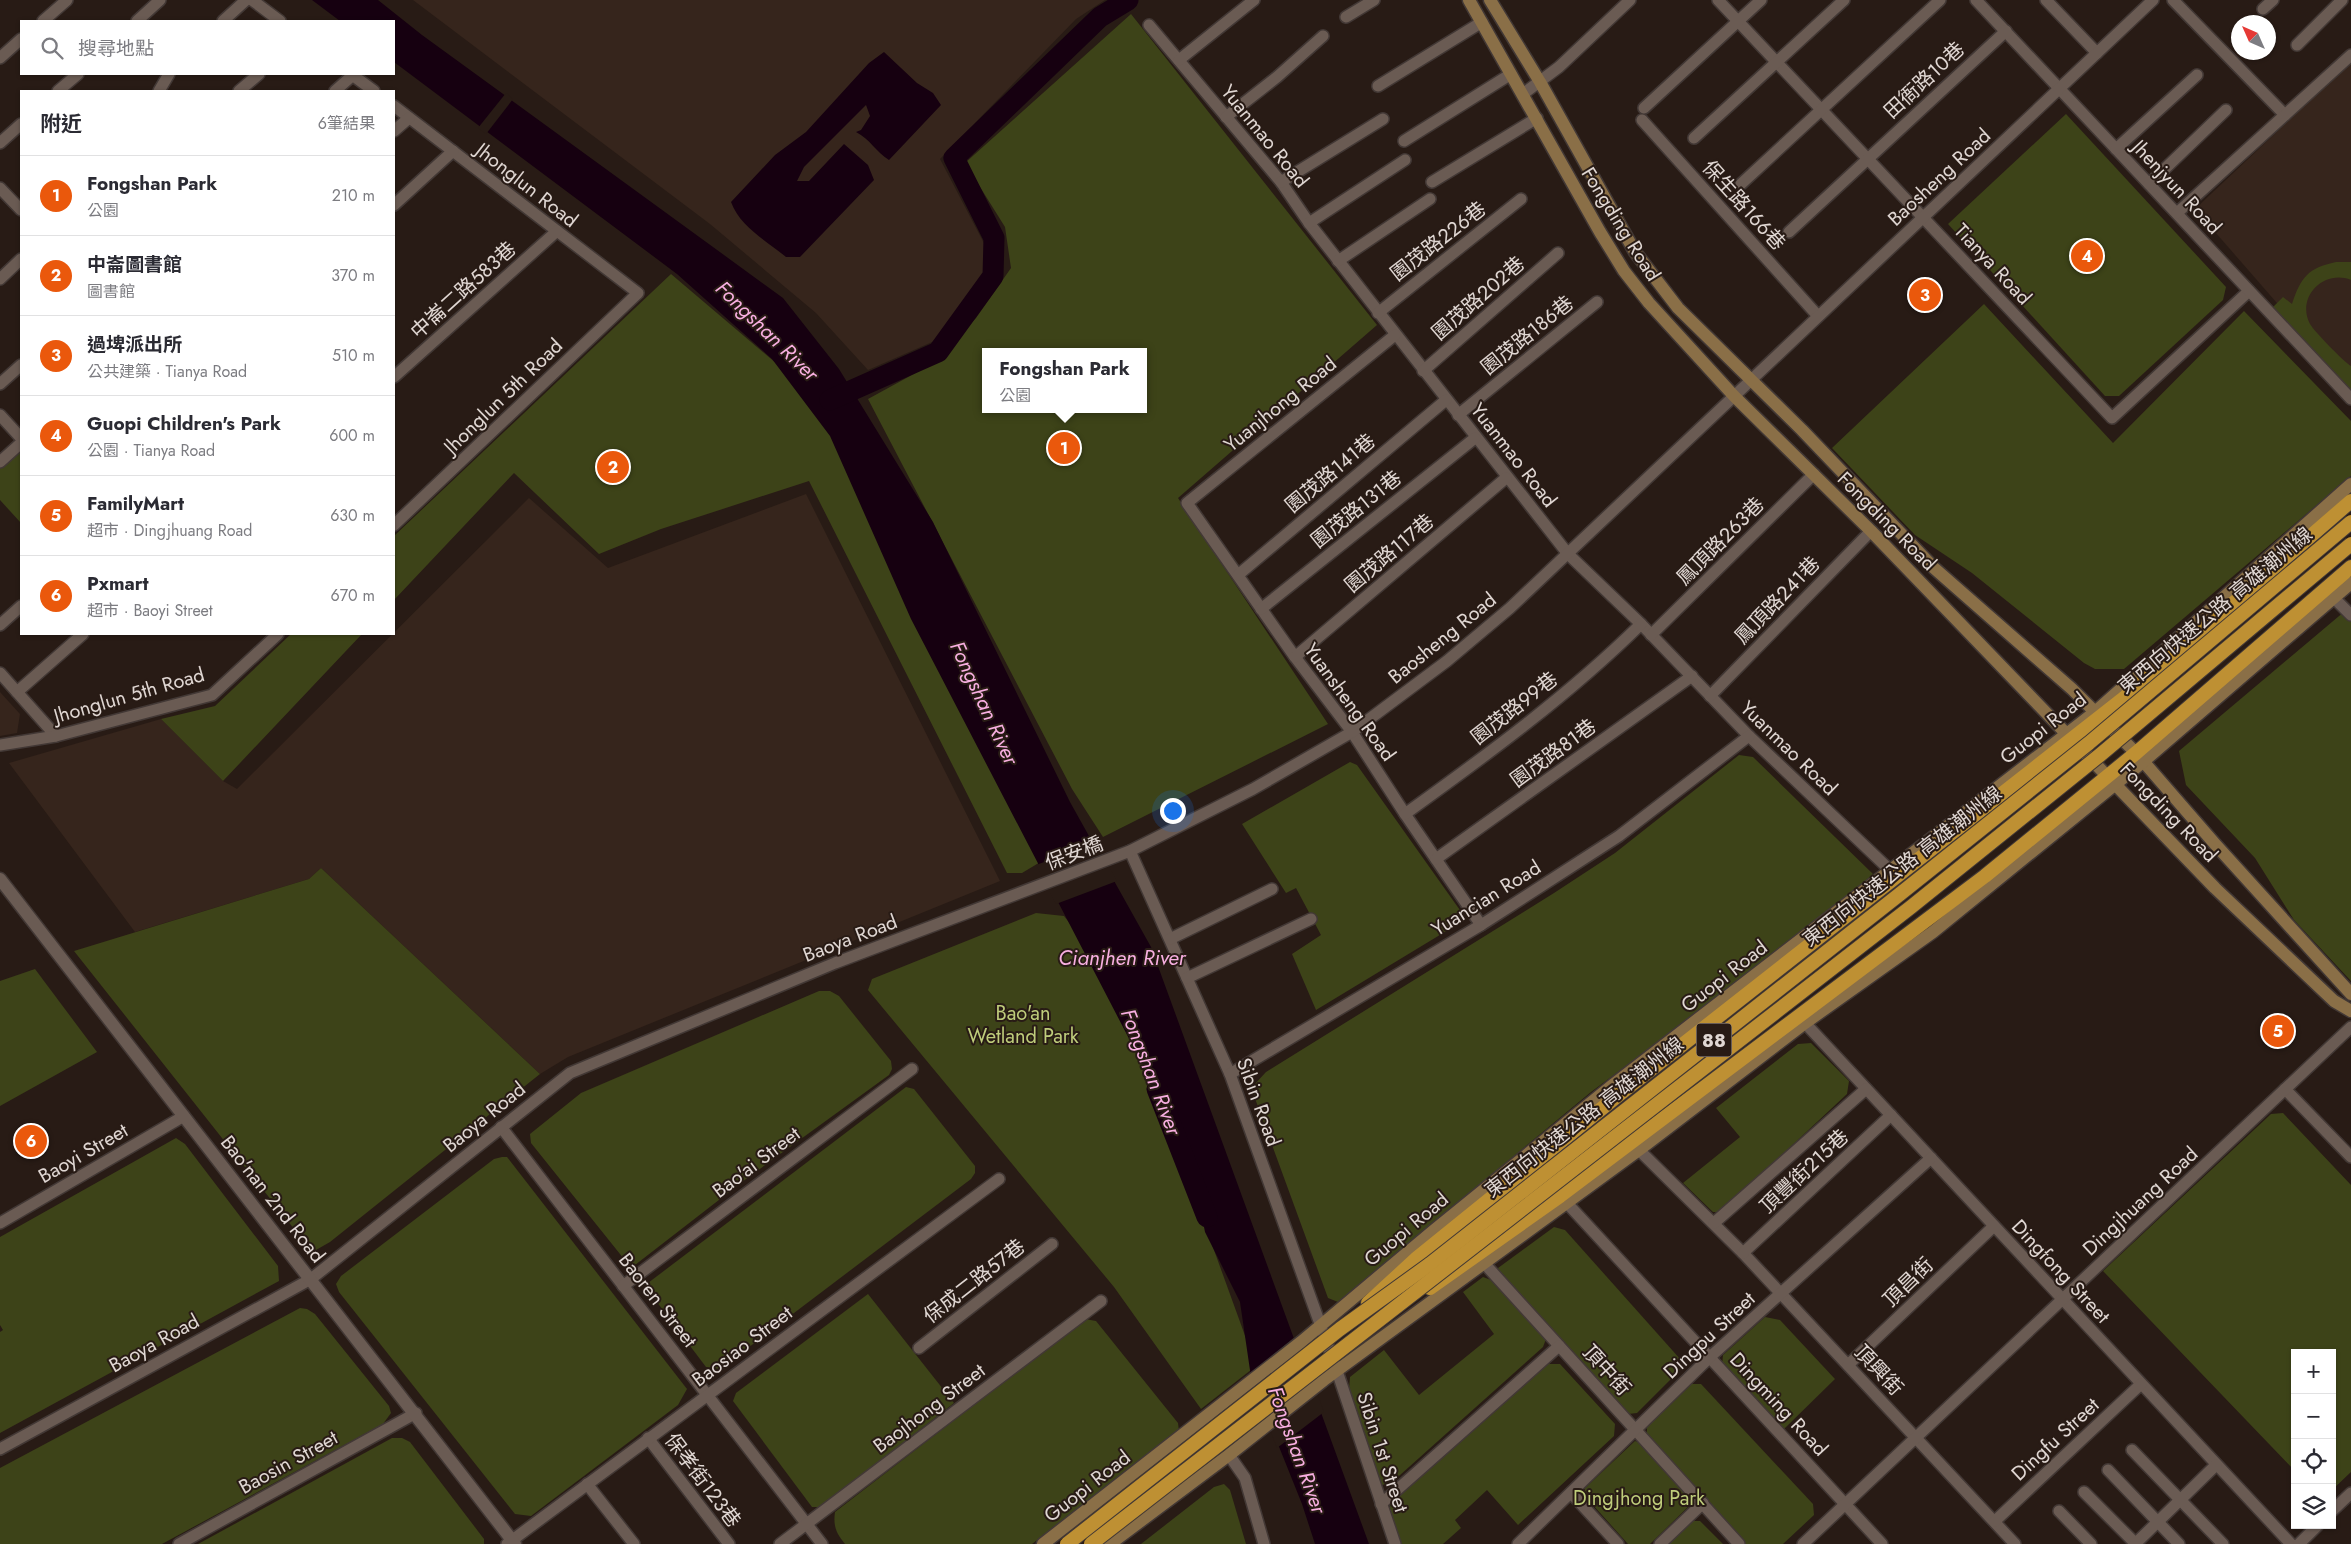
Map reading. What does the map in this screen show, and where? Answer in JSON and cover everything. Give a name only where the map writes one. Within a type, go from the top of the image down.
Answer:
[{"type":"highway","points":[[1340,1329],[1417,1258],[1621,1093],[1946,839],[2070,736],[2176,654],[2351,501]]},
{"type":"highway","name":"東西向快速公路 高雄潮州線","points":[[1067,1544],[1340,1329],[1430,1264],[2090,743],[2351,522]]},
{"type":"highway","name":"東西向快速公路 高雄潮州線","points":[[1091,1544],[1348,1342],[1911,907],[2100,755],[2351,544]]},
{"type":"highway","points":[[1348,1342],[1442,1280],[1560,1196],[2112,780],[2140,757],[2204,695],[2351,567]]},
{"type":"main road","name":"Fongding Road","points":[[1469,0],[1624,271],[1648,304],[1734,396],[1871,530],[2222,894],[2334,1001],[2351,1011]]},
{"type":"main road","name":"Fongding Road","points":[[1490,0],[1540,82],[1635,252],[1678,308],[1750,381],[1802,430],[1934,568],[2098,714],[2140,757],[2215,844],[2351,994]]},
{"type":"main road","name":"Guopi Road","points":[[2098,714],[2351,484]]},
{"type":"main road","points":[[2140,757],[2351,584]]},
{"type":"main road","name":"Guopi Road","points":[[1043,1544],[1301,1342],[1614,1084],[2070,736]]},
{"type":"main road","points":[[1110,1544],[1337,1371],[1638,1150],[1805,1023],[1932,932],[2112,780]]},
{"type":"street","points":[[44,20],[68,0]]},
{"type":"street","points":[[138,20],[160,0]]},
{"type":"street","points":[[224,20],[246,0]]},
{"type":"street","points":[[252,0],[279,20]]},
{"type":"street","points":[[1179,60],[1254,0]]},
{"type":"street","points":[[1346,17],[1374,0]]},
{"type":"street","points":[[1523,94],[1540,82],[1630,0]]},
{"type":"street","name":"Tianya Road","points":[[1718,0],[2112,418],[2249,291]]},
{"type":"street","points":[[1738,20],[1761,0]]},
{"type":"street","points":[[1694,138],[1844,0]]},
{"type":"street","points":[[1742,184],[1821,108],[1940,0]]},
{"type":"street","name":"Jhenjyun Road","points":[[1976,0],[2351,399]]},
{"type":"street","points":[[2046,0],[2097,53]]},
{"type":"street","points":[[2173,0],[2285,115]]},
{"type":"street","points":[[2263,9],[2273,0]]},
{"type":"street","points":[[2297,45],[2342,0]]},
{"type":"street","name":"Baosheng Road","points":[[1130,851],[1253,789],[1352,732],[1478,636],[1568,554],[2060,89],[2149,1]]},
{"type":"street","name":"保生路166巷","points":[[1738,20],[1643,114],[1818,316]]},
{"type":"street","points":[[1378,86],[1482,22]]},
{"type":"street","name":"Yuanmao Road","points":[[1149,25],[1281,182],[1309,223],[1378,313],[1506,478],[1568,554],[1641,624],[1749,736],[1891,871]]},
{"type":"street","name":"田衙路10巷","points":[[1789,232],[2006,31]]},
{"type":"street","points":[[1226,117],[1277,77],[1323,36]]},
{"type":"street","points":[[0,58],[20,41]]},
{"type":"street","points":[[2177,214],[2351,55]]},
{"type":"street","points":[[1404,141],[1511,74]]},
{"type":"street","points":[[59,90],[77,75]]},
{"type":"street","points":[[160,90],[168,75]]},
{"type":"street","points":[[240,90],[258,75]]},
{"type":"street","points":[[336,90],[351,75]]},
{"type":"street","points":[[353,75],[373,90]]},
{"type":"street","points":[[2116,149],[2197,75]]},
{"type":"street","name":"Jhonglun Road","points":[[395,107],[638,294]]},
{"type":"street","points":[[2149,184],[2226,110]]},
{"type":"street","points":[[395,130],[409,118]]},
{"type":"street","points":[[1432,182],[1537,118]]},
{"type":"street","points":[[1281,182],[1383,119]]},
{"type":"street","points":[[0,142],[20,125]]},
{"type":"street","points":[[395,204],[453,151]]},
{"type":"street","points":[[1309,223],[1405,160]]},
{"type":"street","points":[[0,188],[20,208]]},
{"type":"street","points":[[1338,261],[1430,199]]},
{"type":"street","name":"園茂路226巷","points":[[1378,313],[1521,199]]},
{"type":"street","name":"中崙二路583巷","points":[[395,376],[557,231]]},
{"type":"street","name":"園茂路202巷","points":[[1423,371],[1558,253]]},
{"type":"street","points":[[0,279],[20,260]]},
{"type":"street","name":"Jhonglun 5th Road","points":[[395,524],[638,294]]},
{"type":"street","name":"園茂路186巷","points":[[1458,415],[1598,302]]},
{"type":"street","name":"Yuanjhong Road","points":[[1187,503],[1395,335]]},
{"type":"street","points":[[0,384],[20,366]]},
{"type":"street","name":"園茂路141巷","points":[[1238,575],[1446,400]]},
{"type":"street","points":[[0,415],[20,437]]},
{"type":"street","name":"園茂路131巷","points":[[1261,609],[1475,438]]},
{"type":"street","points":[[0,462],[20,444]]},
{"type":"street","name":"鳳頂路263巷","points":[[1651,635],[1814,474]]},
{"type":"street","name":"園茂路117巷","points":[[1295,657],[1506,478]]},
{"type":"street","name":"Yuansheng Road","points":[[1187,503],[1295,657],[1352,732],[1405,814],[1481,925]]},
{"type":"street","name":"鳳頂路241巷","points":[[1710,696],[1871,530]]},
{"type":"street","points":[[2334,598],[2351,615]]},
{"type":"street","points":[[0,625],[20,607]]},
{"type":"street","name":"園茂路99巷","points":[[1405,814],[1532,720],[1610,654],[1641,624]]},
{"type":"street","points":[[17,692],[82,635]]},
{"type":"street","name":"Jhonglun 5th Road","points":[[0,745],[56,736],[212,695],[277,635]]},
{"type":"street","points":[[0,673],[56,736]]},
{"type":"street","name":"園茂路81巷","points":[[1436,859],[1692,676]]},
{"type":"street","name":"Yuancian Road","points":[[1230,1074],[1481,925],[1619,836],[1749,736]]},
{"type":"street","name":"保安橋","points":[[1030,889],[1130,851]]},
{"type":"street","name":"Sibin Road","points":[[1130,851],[1230,1074],[1319,1326],[1337,1371]]},
{"type":"street","name":"Bao'nan 2nd Road","points":[[0,879],[416,1413],[511,1543]]},
{"type":"street","name":"Baoya Road","points":[[0,1449],[311,1279],[570,1073],[835,963],[1030,889]]},
{"type":"street","points":[[1170,939],[1272,889]]},
{"type":"street","points":[[1187,978],[1311,919]]},
{"type":"street","name":"Dingfong Street","points":[[1805,1023],[2291,1544]]},
{"type":"street","name":"Dingjhuang Road","points":[[1803,1544],[2351,1027]]},
{"type":"street","name":"Bao'ai Street","points":[[623,1286],[912,1069]]},
{"type":"street","points":[[1714,1223],[1866,1088]]},
{"type":"street","points":[[2285,1089],[2351,1157]]},
{"type":"street","name":"Baoyi Street","points":[[0,1223],[184,1116]]},
{"type":"street","name":"頂豐街215巷","points":[[1743,1253],[1891,1116]]},
{"type":"street","name":"Baoren Street","points":[[501,1128],[822,1544]]},
{"type":"street","name":"頂興街","points":[[1638,1150],[1714,1223],[1782,1293],[2015,1544]]},
{"type":"street","name":"Dingpu Street","points":[[1518,1544],[1710,1357],[1931,1158]]},
{"type":"street","name":"Baosiao Street","points":[[511,1543],[648,1438],[999,1179]]},
{"type":"street","name":"Dingming Road","points":[[1566,1202],[1882,1544]]},
{"type":"street","name":"頂昌街","points":[[1848,1364],[1994,1226]]},
{"type":"street","name":"保成二路57巷","points":[[919,1348],[1052,1244]]},
{"type":"street","name":"頂中街","points":[[1484,1262],[1740,1544]]},
{"type":"street","name":"Baojhong Street","points":[[780,1544],[1101,1301]]},
{"type":"street","points":[[1381,1504],[1559,1346]]},
{"type":"street","name":"Sibin 1st Street","points":[[1337,1371],[1395,1544]]},
{"type":"street","name":"Dingfu Street","points":[[1995,1522],[2141,1384]]},
{"type":"street","name":"Baosin Street","points":[[179,1544],[416,1413]]},
{"type":"street","name":"保孝街123巷","points":[[648,1438],[729,1544]]},
{"type":"street","points":[[2132,1450],[2223,1544]]},
{"type":"street","points":[[1229,1455],[1245,1478],[1264,1544]]},
{"type":"street","points":[[2084,1492],[2135,1544],[2216,1465]]},
{"type":"street","points":[[2108,1470],[2179,1544]]},
{"type":"street","points":[[587,1484],[634,1544]]},
{"type":"street","points":[[1571,1493],[1618,1544]]},
{"type":"street","points":[[2336,1507],[2351,1493]]},
{"type":"street","points":[[1660,1544],[1703,1503]]},
{"type":"street","points":[[2059,1511],[2091,1544]]},
{"type":"street","points":[[2298,1544],[2314,1529]]},
{"type":"shaded area","points":[[413,0],[1105,0],[1076,19],[940,159],[987,249],[985,270],[939,339],[868,370],[816,313],[710,224]]},
{"type":"shaded area","points":[[2351,62],[2351,388],[2195,209]]},
{"type":"shaded area","points":[[806,494],[1000,881],[568,1057],[540,1074],[321,868],[309,879],[135,932],[9,763],[161,719],[223,781],[237,789],[392,635],[395,635],[395,632],[529,498],[608,568]]},
{"type":"shaded area","points":[[0,692],[20,714],[17,733],[0,736]]},
{"type":"green space","points":[[1131,14],[1377,325],[1178,498],[1328,724],[1103,837],[1072,789],[868,399],[932,364],[976,318],[1011,268],[1005,227],[965,163]]},
{"type":"green space","points":[[2066,114],[2226,287],[2223,300],[2119,396],[2105,396],[1948,224]]},
{"type":"green space","points":[[2336,262],[2351,262],[2351,280],[2341,278],[2322,282],[2309,296],[2307,314],[2310,324],[2317,333],[2351,366],[2351,390],[2273,307],[2283,297],[2292,304],[2302,280],[2307,275],[2319,267]]},
{"type":"green space","points":[[671,274],[803,386],[912,580],[1042,861],[1022,873],[1007,873],[809,481],[661,529],[599,554],[514,473],[395,599],[395,535]]},
{"type":"green space","points":[[1984,304],[2113,443],[2244,311],[2351,421],[2351,476],[2124,669],[2095,669],[2084,663],[1972,573],[1915,535],[1832,448]]},
{"type":"green space","points":[[20,448],[20,522],[0,500],[0,467]]},
{"type":"green space","points":[[2345,611],[2351,618],[2351,981],[2294,920],[2255,858],[2186,785],[2179,751]]},
{"type":"green space","points":[[290,635],[361,635],[223,781],[161,719],[215,706]]},
{"type":"green space","points":[[1739,755],[1753,757],[1873,874],[1868,885],[1591,1092],[1338,1302],[1328,1298],[1253,1093],[1254,1085],[1266,1072],[1615,853]]},
{"type":"green space","points":[[1350,762],[1357,765],[1462,913],[1458,924],[1316,1010],[1292,954],[1321,935],[1296,888],[1286,893],[1242,824]]},
{"type":"green space","points":[[321,868],[540,1074],[330,1242],[316,1250],[302,1239],[74,951],[309,879]]},
{"type":"green space","name":"Bao'an Wetland Park","points":[[1036,913],[1064,916],[1122,996],[1256,1366],[1201,1409],[1114,1287],[868,990],[872,979]]},
{"type":"green space","points":[[35,969],[97,1052],[0,1106],[0,981]]},
{"type":"green space","points":[[819,991],[830,991],[839,996],[891,1061],[892,1069],[889,1075],[746,1179],[635,1265],[628,1264],[531,1143],[530,1134],[581,1093]]},
{"type":"green space","points":[[1811,1043],[1849,1081],[1847,1094],[1721,1212],[1713,1212],[1683,1183],[1740,1137],[1716,1108],[1798,1044]]},
{"type":"green space","points":[[906,1087],[914,1089],[975,1166],[975,1173],[971,1179],[720,1369],[706,1367],[647,1289],[648,1283]]},
{"type":"green space","points":[[2283,1113],[2351,1185],[2351,1472],[2336,1486],[2336,1349],[2291,1349],[2291,1467],[2103,1271],[2271,1114]]},
{"type":"green space","points":[[176,1138],[185,1144],[278,1266],[279,1281],[0,1433],[0,1332],[3,1330],[0,1325],[0,1237]]},
{"type":"green space","points":[[507,1157],[687,1389],[678,1405],[531,1516],[515,1514],[339,1292],[336,1284],[341,1276],[494,1159]]},
{"type":"green space","points":[[1554,1227],[1565,1230],[1681,1360],[1682,1368],[1637,1413],[1628,1414],[1500,1274],[1498,1268]]},
{"type":"green space","points":[[1483,1277],[1491,1280],[1546,1339],[1543,1347],[1390,1484],[1380,1485],[1349,1389],[1350,1377],[1384,1350],[1419,1395],[1494,1334],[1463,1292]]},
{"type":"green space","points":[[868,1294],[954,1403],[821,1507],[812,1507],[733,1401],[736,1393]]},
{"type":"green space","points":[[300,1308],[307,1309],[315,1314],[389,1406],[391,1413],[383,1424],[162,1544],[0,1544],[0,1468]]},
{"type":"green space","points":[[1765,1317],[1780,1320],[1835,1379],[1784,1429],[1722,1365],[1723,1355]]},
{"type":"green space","points":[[1085,1319],[1096,1321],[1178,1423],[1179,1431],[1032,1544],[845,1544],[836,1529],[834,1521],[835,1512]]},
{"type":"green space","points":[[1548,1364],[1560,1364],[1615,1424],[1614,1436],[1518,1525],[1487,1490],[1455,1520],[1461,1528],[1443,1544],[1401,1544],[1389,1510],[1392,1501]]},
{"type":"green space","points":[[1689,1384],[1701,1384],[1813,1504],[1814,1515],[1783,1544],[1745,1544],[1647,1435],[1647,1425]]},
{"type":"green space","points":[[392,1438],[402,1438],[410,1442],[484,1539],[484,1544],[198,1544]]},
{"type":"green space","name":"Dingjhong Park","points":[[1635,1441],[1641,1443],[1688,1494],[1690,1505],[1650,1544],[1628,1544],[1584,1495],[1585,1488]]},
{"type":"green space","points":[[1224,1484],[1230,1490],[1246,1544],[1141,1544],[1214,1487]]},
{"type":"green space","points":[[1691,1521],[1700,1521],[1723,1544],[1667,1544]]},
{"type":"water","name":"Cianjhen River","points":[[312,0],[378,0],[422,35],[783,298],[839,369],[933,522],[1070,802],[1151,947],[1369,1544],[1315,1544],[1302,1504],[1251,1377],[1240,1302],[1205,1232],[1190,1156],[911,619],[830,436],[772,359],[677,274],[395,63],[395,20],[339,20]]},
{"type":"water","points":[[884,52],[917,83],[933,93],[941,105],[889,160],[856,132],[861,130],[870,116],[866,105],[804,167],[797,181],[809,181],[844,144],[868,165],[874,180],[800,257],[786,257],[747,226],[735,211],[731,202],[775,155],[806,132],[869,63]]},
{"type":"pier","points":[[506,93],[513,99],[486,134],[478,128]]},
{"type":"pier","points":[[1096,843],[1117,881],[1056,904],[1036,865]]},
{"type":"pier","points":[[1297,1335],[1324,1412],[1277,1448],[1249,1375]]},
{"type":"waterway","points":[[830,400],[938,352],[993,276],[994,238],[954,158],[1100,17],[1128,0]]},
{"type":"waterway","name":"Fongshan River","points":[[1157,1089],[1207,1217]]},
{"type":"place","name":"Guopi Children's Park","points":[[2087,256]]},
{"type":"place","name":"過埤派出所","points":[[1925,295]]},
{"type":"place","name":"Fongshan Park","points":[[1064,448]]},
{"type":"place","name":"中崙圖書館","points":[[613,467]]},
{"type":"place","name":"FamilyMart","points":[[2278,1031]]},
{"type":"place","name":"Pxmart","points":[[31,1141]]}]
